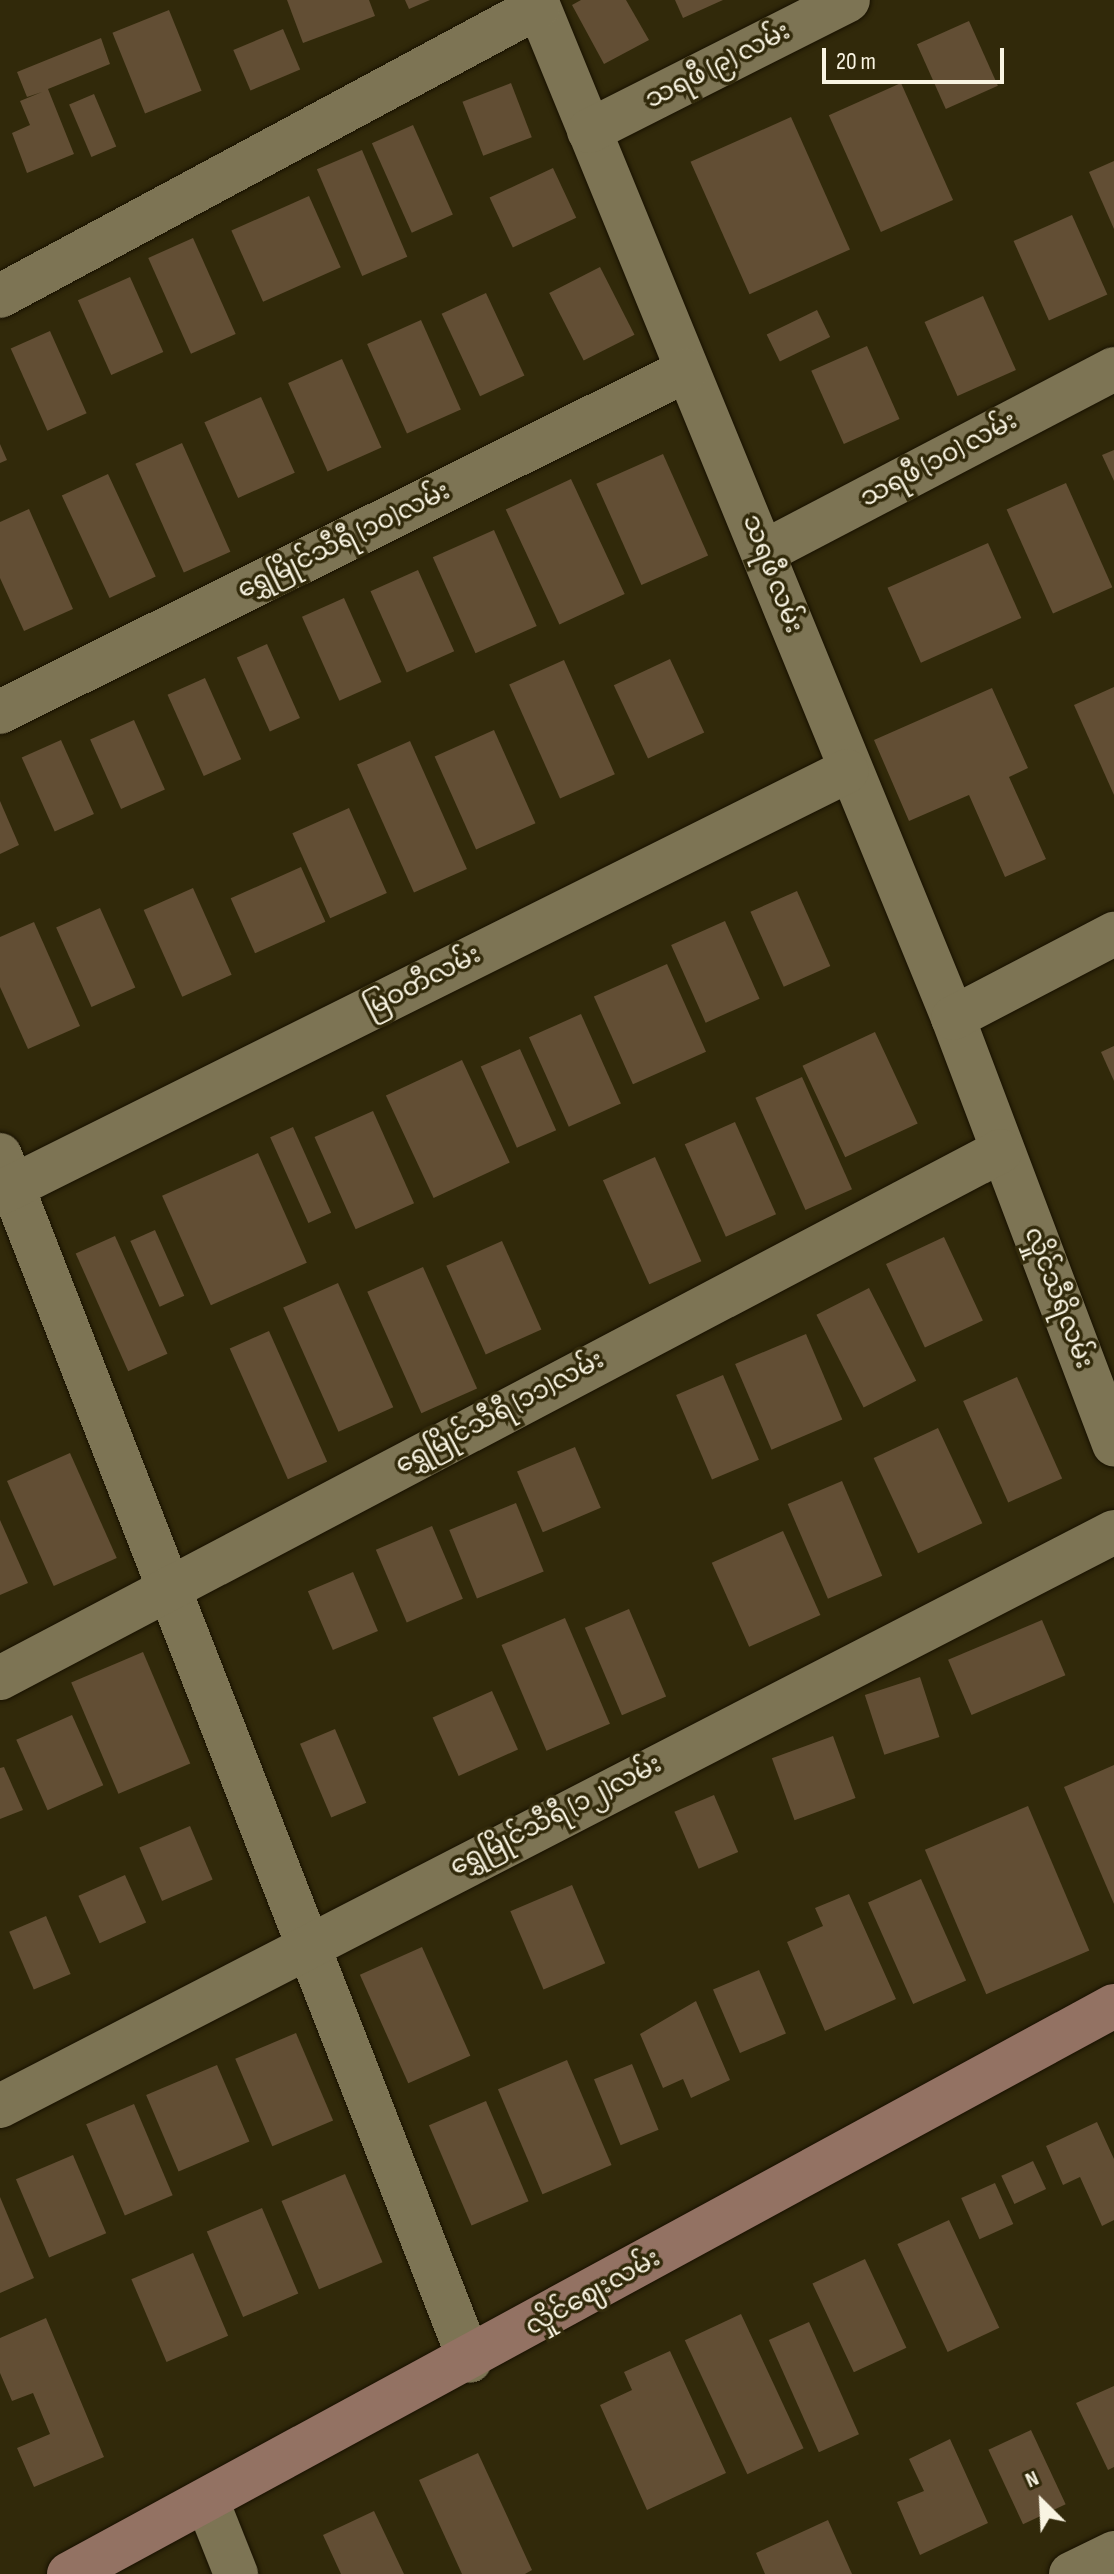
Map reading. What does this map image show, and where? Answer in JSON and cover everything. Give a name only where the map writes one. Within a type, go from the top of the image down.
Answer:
[{"type":"street","name":"သရဖီ (၉) လမ်း","points":[[589,131],[848,0]]},
{"type":"street","name":"သရဖီ လမ်း","points":[[537,3],[764,552],[847,771],[953,1018],[1001,1151]]},
{"type":"street","points":[[0,296],[537,3]]},
{"type":"street","name":"သရဖီ (၁၀) လမ်း","points":[[764,552],[1114,369]]},
{"type":"street","name":"ရွှေမြိုင်သီရီ (၁၀)လမ်း","points":[[0,712],[687,370]]},
{"type":"street","name":"မြဝတီလမ်း","points":[[4,1179],[847,771]]},
{"type":"street","points":[[953,1018],[1114,934]]},
{"type":"street","name":"လှိုင်သီရိလမ်း","points":[[1001,1151],[1114,1445]]},
{"type":"street","name":"ရွှေမြိုင်သီရီ (၁၁)လမ်း","points":[[0,1678],[168,1586],[1001,1151]]},
{"type":"street","points":[[4,1179],[168,1586],[470,2361]]},
{"type":"street","name":"ရွှေမြိုင်သီရီ (၁၂)လမ်း","points":[[0,2106],[306,1943],[1114,1532]]},
{"type":"street","name":"လှိုင်ဈေးလမ်း","points":[[69,2574],[470,2361],[1114,2006]]},
{"type":"street","points":[[207,2501],[236,2574]]},
{"type":"street","points":[[1071,2574],[1114,2553]]},
{"type":"building","points":[[287,0],[369,0],[375,16],[303,43]]},
{"type":"building","points":[[405,0],[430,0],[409,9]]},
{"type":"building","points":[[581,0],[626,0],[649,40],[604,64],[572,5]]},
{"type":"building","points":[[675,0],[723,0],[683,18]]},
{"type":"building","points":[[169,10],[202,91],[145,114],[112,33]]},
{"type":"building","points":[[969,21],[998,86],[946,109],[917,44]]},
{"type":"building","points":[[283,29],[300,70],[250,91],[233,50]]},
{"type":"building","points":[[101,38],[110,64],[48,89],[74,154],[27,173],[12,133],[30,125],[20,101],[42,92],[27,97],[17,72]]},
{"type":"building","points":[[511,83],[532,137],[483,156],[462,102]]},
{"type":"building","points":[[901,83],[953,200],[881,232],[829,115]]},
{"type":"building","points":[[94,94],[116,146],[91,157],[69,105]]},
{"type":"building","points":[[791,117],[850,249],[749,294],[691,162]]},
{"type":"building","points":[[413,125],[453,215],[412,233],[372,143]]},
{"type":"building","points":[[362,150],[407,257],[362,276],[317,169]]},
{"type":"building","points":[[1114,161],[1114,229],[1089,172]]},
{"type":"building","points":[[553,168],[576,218],[513,247],[490,198]]},
{"type":"building","points":[[309,196],[341,267],[263,302],[231,231]]},
{"type":"building","points":[[1072,215],[1107,294],[1049,321],[1014,241]]},
{"type":"building","points":[[193,238],[236,334],[191,354],[148,258]]},
{"type":"building","points":[[600,267],[635,335],[584,361],[549,293]]},
{"type":"building","points":[[130,277],[163,352],[111,375],[78,300]]},
{"type":"building","points":[[486,293],[524,375],[480,396],[442,314]]},
{"type":"building","points":[[983,296],[1016,370],[957,396],[925,322]]},
{"type":"building","points":[[817,310],[830,337],[780,362],[767,335]]},
{"type":"building","points":[[421,320],[461,410],[407,434],[367,344]]},
{"type":"building","points":[[50,331],[87,413],[47,431],[11,348]]},
{"type":"building","points":[[867,346],[900,419],[844,444],[811,371]]},
{"type":"building","points":[[342,359],[381,448],[328,472],[288,383]]},
{"type":"building","points":[[261,397],[295,473],[238,498],[204,422]]},
{"type":"building","points":[[182,443],[230,552],[184,572],[135,464]]},
{"type":"building","points":[[0,444],[7,460],[0,463]]},
{"type":"building","points":[[1114,450],[1114,481],[1102,455]]},
{"type":"building","points":[[663,454],[708,555],[641,585],[596,484]]},
{"type":"building","points":[[108,474],[156,576],[110,598],[62,496]]},
{"type":"building","points":[[571,479],[625,594],[559,625],[506,509]]},
{"type":"building","points":[[1066,483],[1112,587],[1053,614],[1007,509]]},
{"type":"building","points":[[29,509],[73,609],[24,631],[0,578],[0,522]]},
{"type":"building","points":[[494,530],[537,626],[475,653],[433,557]]},
{"type":"building","points":[[988,543],[1021,618],[921,663],[888,588]]},
{"type":"building","points":[[418,570],[454,651],[407,672],[370,591]]},
{"type":"building","points":[[344,598],[381,682],[339,701],[302,617]]},
{"type":"building","points":[[267,644],[300,718],[270,731],[237,657]]},
{"type":"building","points":[[670,659],[704,732],[648,759],[614,685]]},
{"type":"building","points":[[564,660],[615,774],[560,799],[509,684]]},
{"type":"building","points":[[205,678],[241,759],[204,776],[168,695]]},
{"type":"building","points":[[1114,687],[1114,795],[1074,705]]},
{"type":"building","points":[[992,688],[1028,768],[1009,777],[1046,859],[1005,877],[969,795],[909,821],[874,740]]},
{"type":"building","points":[[134,720],[165,789],[121,809],[90,740]]},
{"type":"building","points":[[494,730],[535,823],[476,850],[435,756]]},
{"type":"building","points":[[61,740],[94,814],[55,831],[22,757]]},
{"type":"building","points":[[410,741],[467,869],[414,892],[357,765]]},
{"type":"building","points":[[0,801],[19,845],[0,854]]},
{"type":"building","points":[[349,808],[387,893],[330,918],[292,833]]},
{"type":"building","points":[[301,867],[325,922],[255,953],[231,898]]},
{"type":"building","points":[[193,888],[232,975],[182,997],[144,910]]},
{"type":"building","points":[[797,891],[830,966],[784,987],[750,912]]},
{"type":"building","points":[[100,908],[135,987],[92,1007],[56,928]]},
{"type":"building","points":[[725,921],[760,999],[706,1023],[671,945]]},
{"type":"building","points":[[34,922],[80,1026],[28,1049],[0,987],[0,937]]},
{"type":"building","points":[[667,964],[706,1052],[633,1084],[594,997]]},
{"type":"building","points":[[581,1014],[621,1104],[569,1127],[529,1037]]},
{"type":"building","points":[[875,1032],[918,1124],[845,1157],[802,1066]]},
{"type":"building","points":[[1114,1046],[1114,1081],[1101,1052]]},
{"type":"building","points":[[520,1049],[556,1130],[517,1148],[481,1066]]},
{"type":"building","points":[[462,1060],[510,1162],[434,1198],[386,1095]]},
{"type":"building","points":[[802,1077],[852,1189],[805,1210],[755,1098]]},
{"type":"building","points":[[373,1111],[414,1203],[356,1229],[315,1137]]},
{"type":"building","points":[[735,1122],[776,1214],[726,1237],[685,1144]]},
{"type":"building","points":[[293,1127],[331,1213],[308,1223],[270,1137]]},
{"type":"building","points":[[258,1153],[307,1263],[211,1305],[162,1196]]},
{"type":"building","points":[[655,1157],[701,1261],[649,1284],[603,1180]]},
{"type":"building","points":[[155,1230],[184,1296],[160,1307],[130,1241]]},
{"type":"building","points":[[115,1236],[167,1354],[128,1371],[76,1253]]},
{"type":"building","points":[[944,1237],[983,1320],[925,1347],[886,1264]]},
{"type":"building","points":[[502,1241],[541,1330],[486,1354],[446,1266]]},
{"type":"building","points":[[423,1267],[477,1389],[421,1413],[367,1292]]},
{"type":"building","points":[[338,1283],[393,1407],[339,1432],[283,1307]]},
{"type":"building","points":[[869,1288],[916,1381],[864,1407],[816,1315]]},
{"type":"building","points":[[269,1331],[327,1462],[288,1479],[230,1348]]},
{"type":"building","points":[[806,1334],[842,1420],[771,1450],[735,1364]]},
{"type":"building","points":[[723,1375],[759,1460],[712,1480],[676,1395]]},
{"type":"building","points":[[1017,1377],[1062,1478],[1008,1502],[963,1401]]},
{"type":"building","points":[[938,1428],[982,1523],[918,1553],[874,1458]]},
{"type":"building","points":[[575,1447],[601,1508],[543,1532],[517,1472]]},
{"type":"building","points":[[70,1453],[117,1558],[54,1586],[7,1481]]},
{"type":"building","points":[[842,1481],[882,1576],[828,1599],[788,1504]]},
{"type":"building","points":[[516,1503],[544,1572],[477,1599],[449,1530]]},
{"type":"building","points":[[0,1520],[28,1583],[0,1595]]},
{"type":"building","points":[[432,1526],[463,1599],[407,1623],[376,1550]]},
{"type":"building","points":[[783,1531],[820,1615],[749,1647],[712,1563]]},
{"type":"building","points":[[353,1572],[378,1631],[333,1650],[308,1591]]},
{"type":"building","points":[[629,1609],[666,1696],[622,1715],[585,1628]]},
{"type":"building","points":[[565,1618],[610,1724],[546,1751],[501,1645]]},
{"type":"building","points":[[1042,1620],[1065,1675],[972,1715],[948,1660]]},
{"type":"building","points":[[143,1652],[190,1763],[118,1794],[71,1682]]},
{"type":"building","points":[[920,1677],[939,1737],[884,1755],[865,1695]]},
{"type":"building","points":[[492,1691],[518,1749],[459,1776],[433,1717]]},
{"type":"building","points":[[72,1715],[103,1785],[48,1810],[16,1740]]},
{"type":"building","points":[[335,1729],[366,1803],[331,1817],[300,1744]]},
{"type":"building","points":[[833,1736],[856,1798],[794,1820],[772,1758]]},
{"type":"building","points":[[1114,1765],[1114,1904],[1064,1787]]},
{"type":"building","points":[[4,1767],[23,1810],[0,1819],[0,1768]]},
{"type":"building","points":[[714,1795],[738,1852],[699,1869],[674,1812]]},
{"type":"building","points":[[1028,1806],[1089,1951],[986,1994],[925,1850]]},
{"type":"building","points":[[190,1826],[213,1879],[162,1901],[139,1847]]},
{"type":"building","points":[[125,1875],[146,1923],[100,1943],[78,1896]]},
{"type":"building","points":[[921,1879],[966,1980],[913,2004],[868,1903]]},
{"type":"building","points":[[572,1885],[605,1963],[544,1989],[510,1911]]},
{"type":"building","points":[[849,1894],[896,1999],[825,2031],[787,1942],[823,1926],[815,1908]]},
{"type":"building","points":[[46,1916],[71,1974],[34,1990],[9,1932]]},
{"type":"building","points":[[422,1947],[470,2056],[408,2083],[360,1975]]},
{"type":"building","points":[[759,1970],[786,2034],[740,2053],[713,1990]]},
{"type":"building","points":[[696,2001],[730,2080],[691,2098],[683,2079],[663,2088],[640,2034]]},
{"type":"building","points":[[296,2033],[333,2120],[272,2146],[235,2059]]},
{"type":"building","points":[[567,2060],[612,2165],[543,2194],[498,2089]]},
{"type":"building","points":[[632,2064],[659,2130],[621,2145],[594,2079]]},
{"type":"building","points":[[217,2065],[249,2141],[179,2171],[146,2095]]},
{"type":"building","points":[[486,2101],[529,2201],[472,2226],[429,2125]]},
{"type":"building","points":[[134,2104],[173,2195],[125,2215],[86,2124]]},
{"type":"building","points":[[1097,2122],[1114,2159],[1114,2220],[1102,2226],[1080,2177],[1063,2185],[1046,2146]]},
{"type":"building","points":[[73,2155],[106,2233],[49,2257],[16,2179]]},
{"type":"building","points":[[1033,2161],[1046,2189],[1014,2204],[1001,2176]]},
{"type":"building","points":[[345,2174],[383,2262],[319,2289],[281,2201]]},
{"type":"building","points":[[995,2183],[1013,2224],[980,2239],[961,2198]]},
{"type":"building","points":[[0,2197],[34,2278],[0,2293]]},
{"type":"building","points":[[262,2208],[298,2294],[243,2317],[207,2231]]},
{"type":"building","points":[[949,2220],[999,2328],[948,2352],[897,2244]]},
{"type":"building","points":[[193,2253],[228,2336],[166,2362],[131,2279]]},
{"type":"building","points":[[865,2259],[906,2348],[854,2372],[812,2284]]},
{"type":"building","points":[[741,2314],[804,2448],[747,2474],[685,2340]]},
{"type":"building","points":[[46,2318],[104,2457],[34,2487],[17,2448],[50,2434],[33,2393],[12,2401],[0,2373],[0,2338]]},
{"type":"building","points":[[809,2322],[859,2434],[819,2452],[769,2340]]},
{"type":"building","points":[[670,2351],[726,2473],[647,2510],[600,2405],[632,2390],[624,2372]]},
{"type":"building","points":[[1114,2386],[1114,2467],[1108,2470],[1076,2403]]},
{"type":"building","points":[[1031,2430],[1066,2504],[1023,2524],[988,2450]]},
{"type":"building","points":[[950,2439],[988,2523],[920,2555],[897,2502],[924,2491],[909,2459]]},
{"type":"building","points":[[478,2453],[532,2570],[525,2574],[462,2574],[419,2480]]},
{"type":"building","points":[[374,2511],[404,2574],[341,2574],[323,2535]]},
{"type":"building","points":[[828,2520],[852,2574],[765,2574],[756,2553]]}]
